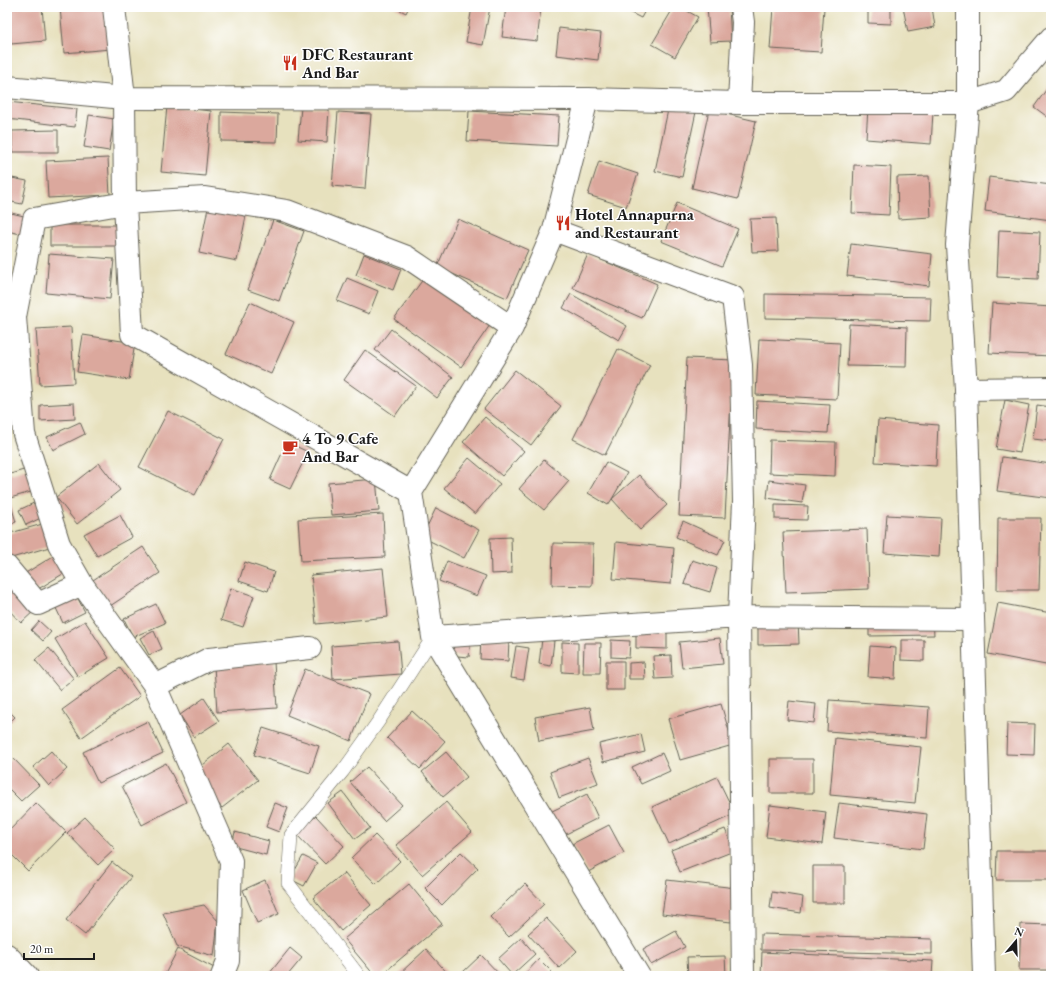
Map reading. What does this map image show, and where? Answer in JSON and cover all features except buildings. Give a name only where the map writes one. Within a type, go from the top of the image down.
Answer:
[{"type":"street","points":[[114,7],[124,98],[125,203],[132,334],[411,492]]},
{"type":"street","points":[[739,103],[743,22],[741,7]]},
{"type":"street","points":[[968,7],[968,103],[957,245],[966,389],[984,976]]},
{"type":"street","points":[[7,87],[124,98],[587,99],[739,103],[968,103],[1006,91],[1051,38]]},
{"type":"street","points":[[587,99],[554,230],[512,328],[411,492],[433,637],[639,976]]},
{"type":"street","points":[[222,976],[228,961],[231,861],[155,686],[82,584],[59,544],[24,434],[16,317],[34,219],[125,203],[206,198],[287,211],[407,257],[512,328]]},
{"type":"street","points":[[554,230],[733,297],[741,365],[743,485],[740,617],[743,976]]},
{"type":"street","points":[[966,389],[1051,388]]},
{"type":"street","points":[[7,567],[38,604],[82,584]]},
{"type":"street","points":[[433,637],[740,617],[972,618]]},
{"type":"street","points":[[155,686],[209,659],[310,648]]},
{"type":"street","points":[[7,955],[27,976]]},
{"type":"lane","points":[[359,976],[288,882],[291,835],[343,771],[378,722],[433,637]]},
{"type":"place","name":"DFC Restaurant And Bar","points":[[290,63]]},
{"type":"place","name":"Hotel Annapurna and Restaurant","points":[[563,223]]},
{"type":"place","name":"4 To 9 Cafe And Bar","points":[[290,447]]}]
